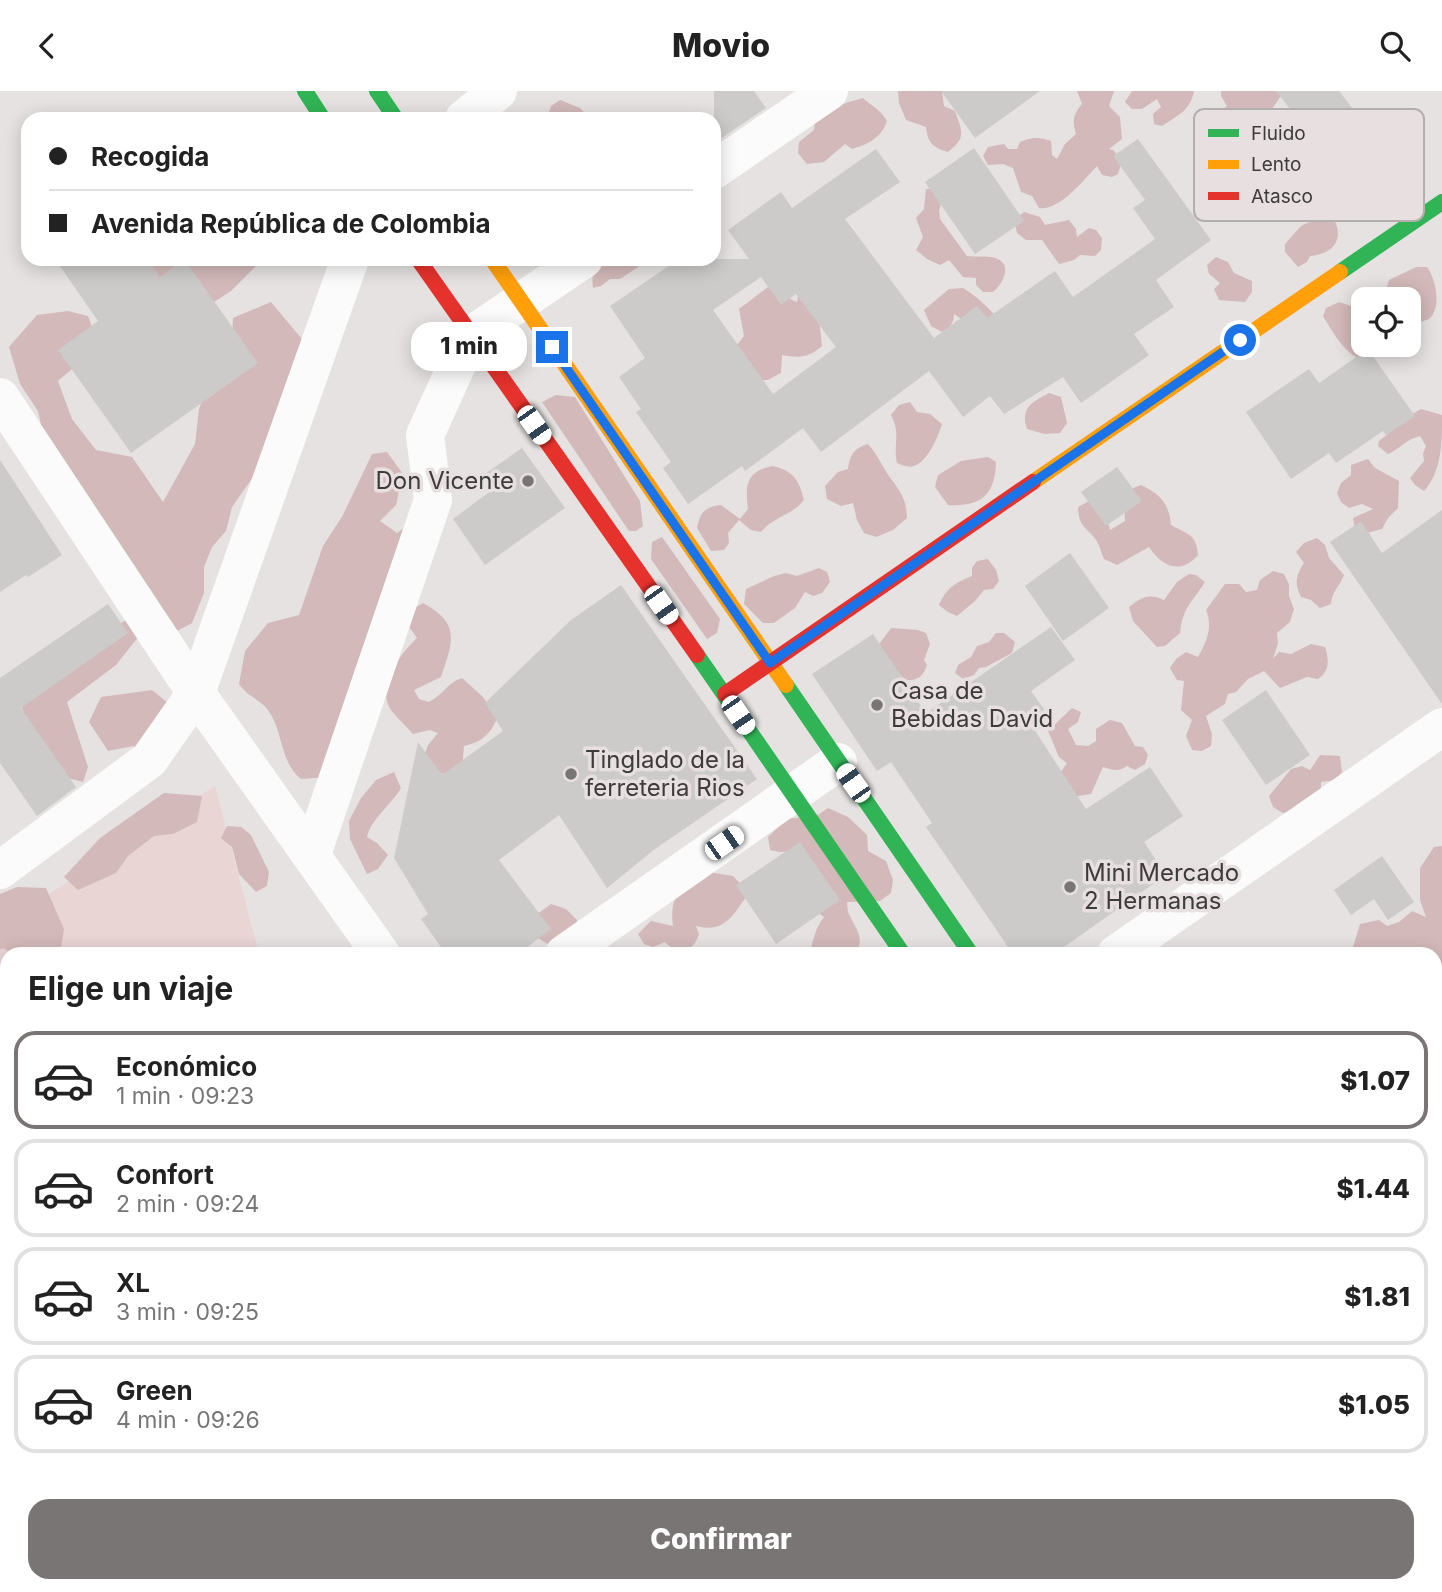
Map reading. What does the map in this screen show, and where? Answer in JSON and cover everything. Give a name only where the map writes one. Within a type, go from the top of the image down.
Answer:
[{"type":"street","points":[[304,91],[318,112]]},
{"type":"street","points":[[377,91],[392,112]]},
{"type":"street","points":[[472,112],[498,91]]},
{"type":"street","points":[[721,165],[829,91]]},
{"type":"street","points":[[1424,214],[1442,202]]},
{"type":"street","points":[[724,694],[1414,221]]},
{"type":"street","points":[[0,870],[149,760],[195,693],[348,266]]},
{"type":"street","points":[[423,266],[898,947]]},
{"type":"street","points":[[497,266],[966,947]]},
{"type":"street","points":[[312,853],[433,500],[425,435],[470,336],[574,266]]},
{"type":"street","points":[[0,397],[195,693],[312,853],[376,947]]},
{"type":"street","points":[[1126,947],[1442,727]]},
{"type":"street","points":[[574,947],[838,762]]},
{"type":"shaded area","points":[[898,91],[942,91],[944,106],[955,111],[961,129],[960,138],[954,147],[948,152],[938,148],[930,141],[926,127],[906,120],[899,103]]},
{"type":"shaded area","points":[[1077,91],[1114,91],[1109,106],[1120,117],[1122,139],[1109,149],[1122,161],[1118,174],[1112,177],[1102,175],[1097,166],[1062,200],[1046,208],[1039,208],[1032,196],[1021,192],[1013,168],[1003,164],[988,165],[983,156],[988,147],[1004,144],[1008,149],[1017,149],[1020,142],[1039,138],[1051,141],[1052,155],[1057,159],[1065,144],[1076,134],[1074,118],[1082,104]]},
{"type":"shaded area","points":[[1132,91],[1194,91],[1187,108],[1162,126],[1154,124],[1153,114],[1161,107],[1157,99],[1142,109],[1132,109],[1125,102]]},
{"type":"shaded area","points":[[1221,91],[1284,91],[1272,109],[1223,109],[1227,106]]},
{"type":"shaded area","points":[[863,98],[887,121],[881,132],[864,145],[852,149],[845,144],[824,162],[807,164],[798,153],[799,142],[814,130],[815,119],[838,106]]},
{"type":"shaded area","points":[[560,100],[584,112],[549,112],[551,106]]},
{"type":"shaded area","points":[[938,187],[943,196],[940,219],[967,256],[991,257],[1003,263],[1004,278],[993,292],[983,292],[976,285],[976,278],[963,277],[949,260],[940,265],[916,250],[923,237],[916,218],[924,209],[926,189]]},
{"type":"shaded area","points":[[1024,212],[1040,217],[1045,225],[1069,220],[1076,229],[1077,237],[1089,228],[1096,230],[1102,238],[1101,250],[1095,256],[1080,255],[1074,260],[1059,264],[1042,240],[1026,240],[1017,233],[1014,220]]},
{"type":"shaded area","points":[[1311,221],[1334,221],[1338,232],[1331,249],[1310,256],[1307,262],[1298,267],[1285,252],[1285,244],[1301,226]]},
{"type":"shaded area","points":[[1216,257],[1228,262],[1234,273],[1252,281],[1252,292],[1245,302],[1219,300],[1214,289],[1220,283],[1209,274],[1207,265]]},
{"type":"shaded area","points":[[146,266],[256,266],[231,291],[208,306],[157,298]]},
{"type":"shaded area","points":[[598,266],[640,266],[620,279],[610,279],[593,288]]},
{"type":"shaded area","points":[[1416,267],[1427,267],[1435,286],[1436,301],[1429,319],[1421,321],[1421,287],[1387,287],[1389,280]]},
{"type":"shaded area","points":[[800,286],[818,309],[822,346],[804,356],[782,355],[781,373],[768,380],[760,380],[732,351],[744,336],[739,309],[768,287],[797,302]]},
{"type":"shaded area","points":[[963,288],[983,303],[999,321],[975,328],[954,314],[951,325],[942,332],[931,326],[924,310],[949,289]]},
{"type":"shaded area","points":[[271,302],[306,344],[253,477],[232,507],[226,531],[212,547],[204,567],[204,593],[192,623],[177,631],[43,434],[38,411],[20,384],[9,347],[37,315],[68,311],[88,316],[99,346],[58,381],[72,419],[96,450],[132,457],[163,502],[195,444],[199,409],[208,384],[231,354],[233,318]]},
{"type":"shaded area","points":[[1339,302],[1351,306],[1351,353],[1340,342],[1323,316],[1326,308]]},
{"type":"shaded area","points":[[1356,357],[1373,357],[1364,361]]},
{"type":"shaded area","points":[[1049,393],[1061,397],[1067,423],[1060,433],[1044,434],[1027,429],[1026,411],[1037,399]]},
{"type":"shaded area","points":[[556,395],[575,397],[640,501],[643,526],[636,531],[629,531],[542,402]]},
{"type":"shaded area","points":[[910,402],[917,412],[930,414],[942,424],[928,454],[910,467],[897,463],[896,428],[891,415],[899,405]]},
{"type":"shaded area","points":[[1421,409],[1442,415],[1438,466],[1424,491],[1410,478],[1424,461],[1426,446],[1420,436],[1388,454],[1378,446],[1379,441]]},
{"type":"shaded area","points":[[868,444],[901,494],[907,518],[893,530],[876,537],[864,533],[853,503],[841,506],[827,499],[825,486],[838,472],[848,469],[856,450]]},
{"type":"shaded area","points":[[387,452],[403,474],[396,505],[380,521],[397,533],[407,526],[327,777],[301,779],[289,764],[268,710],[239,684],[245,651],[268,623],[299,615],[323,546],[343,515],[372,454]]},
{"type":"shaded area","points":[[988,457],[996,462],[995,473],[993,483],[984,497],[969,504],[948,505],[935,487],[938,475],[961,461]]},
{"type":"shaded area","points":[[1368,459],[1375,468],[1399,481],[1398,508],[1382,529],[1363,534],[1355,530],[1353,518],[1373,509],[1362,504],[1349,508],[1341,502],[1337,493],[1341,483],[1351,475],[1351,465]]},
{"type":"shaded area","points":[[772,466],[785,470],[794,477],[804,500],[761,532],[751,530],[739,520],[728,533],[729,543],[724,550],[711,551],[697,528],[702,514],[711,507],[721,505],[740,519],[748,509],[747,486],[752,476]]},
{"type":"shaded area","points":[[1141,485],[1162,500],[1171,525],[1193,538],[1198,555],[1192,561],[1178,567],[1172,566],[1166,564],[1149,547],[1117,565],[1104,559],[1096,539],[1081,521],[1078,507],[1093,499],[1106,514],[1110,530],[1125,521],[1124,503],[1128,490]]},
{"type":"shaded area","points":[[662,537],[720,619],[717,633],[707,639],[651,559],[652,542]]},
{"type":"shaded area","points":[[1317,538],[1325,545],[1329,558],[1344,575],[1331,604],[1320,608],[1311,600],[1301,597],[1297,587],[1298,576],[1304,563],[1296,552],[1304,543]]},
{"type":"shaded area","points":[[988,559],[996,570],[999,581],[993,589],[984,590],[957,616],[939,605],[952,586],[972,576],[972,568],[977,561]]},
{"type":"shaded area","points":[[819,568],[827,572],[830,582],[822,593],[813,596],[805,592],[795,608],[774,623],[763,623],[744,604],[746,589],[774,576],[786,573],[797,576]]},
{"type":"shaded area","points":[[1273,571],[1284,574],[1294,609],[1290,622],[1277,633],[1278,643],[1273,659],[1279,652],[1291,654],[1311,644],[1325,647],[1327,669],[1318,679],[1307,677],[1280,688],[1264,671],[1248,679],[1236,692],[1228,694],[1225,704],[1206,716],[1212,734],[1211,746],[1202,751],[1192,750],[1186,736],[1192,720],[1181,710],[1184,681],[1177,680],[1170,668],[1176,659],[1186,652],[1198,657],[1208,634],[1206,610],[1225,584],[1239,584],[1246,592],[1257,590],[1260,580]]},
{"type":"shaded area","points":[[1189,574],[1196,575],[1205,582],[1186,611],[1180,633],[1165,646],[1157,647],[1133,621],[1129,607],[1146,597],[1164,600],[1177,582]]},
{"type":"shaded area","points":[[423,603],[444,618],[449,626],[451,643],[441,677],[414,690],[419,699],[429,702],[462,678],[482,696],[498,716],[485,736],[464,746],[462,770],[449,775],[433,772],[423,760],[428,745],[438,733],[430,730],[413,734],[391,710],[387,701],[386,691],[392,671],[417,638],[407,624],[406,613]]},
{"type":"shaded area","points":[[132,617],[143,631],[116,665],[67,702],[88,767],[83,782],[64,777],[37,746],[18,698],[86,642]]},
{"type":"shaded area","points":[[891,628],[926,633],[930,644],[924,660],[927,665],[924,673],[913,680],[905,680],[877,647]]},
{"type":"shaded area","points":[[996,633],[1004,633],[1015,642],[1012,653],[979,668],[974,675],[963,679],[955,673],[958,665],[971,657],[977,646],[989,642]]},
{"type":"shaded area","points":[[152,690],[173,707],[143,751],[133,746],[108,751],[89,722],[101,697]]},
{"type":"shaded area","points":[[1072,708],[1081,712],[1078,722],[1068,729],[1076,745],[1088,746],[1096,741],[1096,729],[1110,720],[1122,723],[1135,746],[1143,747],[1148,755],[1145,764],[1135,770],[1127,766],[1115,770],[1103,767],[1091,794],[1072,797],[1057,777],[1067,763],[1059,757],[1048,731]]},
{"type":"shaded area","points":[[1320,755],[1340,756],[1342,772],[1336,780],[1321,782],[1321,791],[1293,811],[1283,813],[1273,807],[1269,796],[1291,769],[1302,766],[1310,770]]},
{"type":"shaded area","points":[[394,772],[401,788],[373,824],[367,837],[388,855],[378,869],[367,874],[350,839],[349,821],[361,798],[376,780]]},
{"type":"shaded area","points":[[215,786],[257,947],[0,947],[0,926]]},
{"type":"shaded area","points":[[164,793],[202,796],[197,822],[173,834],[154,836],[128,856],[116,873],[78,890],[64,877],[100,838]]},
{"type":"shaded area","points":[[828,808],[848,817],[867,835],[868,851],[886,861],[893,880],[891,893],[880,901],[847,902],[860,939],[859,947],[812,947],[824,917],[810,907],[797,851],[770,850],[768,837],[787,819],[818,815]]},
{"type":"shaded area","points":[[227,826],[241,827],[251,835],[269,872],[267,886],[256,892],[239,874],[232,847],[221,838]]},
{"type":"shaded area","points":[[1442,846],[1442,947],[1353,947],[1360,924],[1379,920],[1387,926],[1399,922],[1412,911],[1426,917],[1420,900],[1420,868],[1434,847]]},
{"type":"shaded area","points":[[708,872],[733,876],[749,893],[734,914],[722,924],[706,928],[696,926],[699,934],[691,947],[672,947],[665,942],[653,947],[644,944],[638,934],[651,921],[673,926],[675,898],[684,888]]},
{"type":"shaded area","points":[[17,887],[46,888],[64,929],[61,947],[0,947],[0,894]]},
{"type":"shaded area","points":[[551,904],[566,909],[577,920],[575,934],[563,945],[548,944],[531,934],[533,917]]},
{"type":"building","points":[[714,91],[754,91],[766,108],[721,138],[721,112],[714,112]]},
{"type":"building","points":[[941,91],[1040,91],[975,138]]},
{"type":"building","points":[[1276,91],[1339,91],[1353,109],[1290,109]]},
{"type":"building","points":[[1138,139],[1194,216],[1194,221],[1197,221],[1211,240],[1156,280],[1174,307],[1134,334],[1149,355],[1081,403],[1063,377],[1004,414],[990,396],[963,417],[929,371],[821,452],[803,428],[745,471],[742,466],[688,504],[663,468],[671,462],[636,412],[641,409],[619,377],[645,358],[610,306],[669,266],[721,266],[721,259],[749,259],[728,230],[781,192],[792,208],[876,149],[900,182],[845,219],[934,338],[977,306],[987,318],[1055,271],[1073,297],[1155,239],[1133,208],[1145,200],[1113,156]],"holes":[[[761,277],[781,305],[796,294],[836,347],[773,394],[713,310]]]},
{"type":"building","points":[[974,148],[1024,221],[975,254],[925,182]]},
{"type":"building","points":[[60,266],[152,266],[160,277],[175,266],[189,266],[258,363],[131,453],[58,350],[98,321]]},
{"type":"building","points":[[1356,357],[1374,357],[1415,416],[1386,435],[1383,431],[1336,463],[1329,453],[1291,479],[1246,412],[1309,369],[1319,383]]},
{"type":"building","points":[[522,448],[565,508],[485,565],[453,519],[492,490],[482,476]]},
{"type":"building","points":[[0,460],[62,555],[0,592]]},
{"type":"building","points":[[1117,467],[1142,501],[1106,526],[1081,492]]},
{"type":"building","points":[[1442,510],[1442,704],[1330,542],[1361,521],[1382,553]]},
{"type":"building","points":[[1070,553],[1109,608],[1063,641],[1025,586]]},
{"type":"building","points":[[621,585],[757,779],[655,849],[607,888],[559,815],[499,860],[551,929],[527,947],[441,947],[421,919],[428,914],[394,858],[418,742],[442,775],[503,731],[485,703],[571,620]]},
{"type":"building","points":[[108,604],[128,633],[21,708],[76,787],[37,816],[0,763],[0,678]]},
{"type":"building","points":[[1051,627],[1075,660],[1031,691],[1046,712],[1030,723],[1086,809],[1150,767],[1183,816],[1144,842],[1166,875],[1064,947],[1008,947],[926,827],[932,823],[891,762],[877,771],[812,674],[873,634],[926,713]]},
{"type":"building","points":[[1266,690],[1310,755],[1266,785],[1222,720]]},
{"type":"building","points":[[800,842],[840,900],[776,944],[736,885]]},
{"type":"building","points":[[1382,856],[1414,902],[1388,920],[1374,899],[1351,915],[1334,890]]},
{"type":"traffic: fast","points":[[305,91],[318,112]]},
{"type":"traffic: fast","points":[[377,91],[391,112]]},
{"type":"traffic: fast","points":[[1424,214],[1442,202]]},
{"type":"traffic: fast","points":[[1340,272],[1414,221]]},
{"type":"traffic: fast","points":[[697,655],[898,947]]},
{"type":"traffic: fast","points":[[786,685],[966,947]]},
{"type":"traffic: slow","points":[[497,266],[786,685]]},
{"type":"traffic: slow","points":[[1033,482],[1340,272]]},
{"type":"traffic: jam","points":[[423,266],[697,655]]},
{"type":"traffic: jam","points":[[725,694],[1033,482]]},
{"type":"place","name":"Don Vicente","points":[[528,481]]},
{"type":"place","name":"Casa de Bebidas David","points":[[877,705]]},
{"type":"place","name":"Tinglado de la ferreteria Rios","points":[[571,774]]},
{"type":"place","name":"Mini Mercado 2 Hermanas","points":[[1070,887]]},
{"type":"route","points":[[552,347],[770,663],[1240,340]]}]
